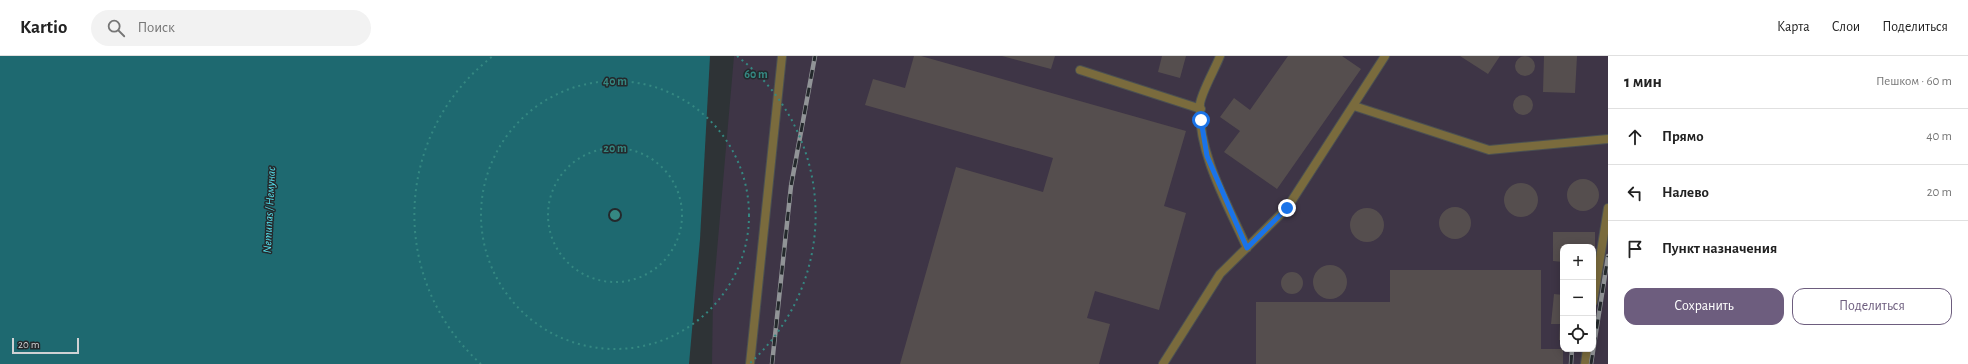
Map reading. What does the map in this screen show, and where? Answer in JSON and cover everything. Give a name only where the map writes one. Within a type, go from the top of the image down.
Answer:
[{"type":"lane","points":[[750,364],[782,56]]},
{"type":"lane","points":[[1220,56],[1200,102],[1207,156],[1247,248]]},
{"type":"lane","points":[[1163,364],[1220,274],[1287,208],[1385,56]]},
{"type":"lane","points":[[1080,70],[1201,110]]},
{"type":"lane","points":[[1354,106],[1489,150],[1608,139]]},
{"type":"lane","points":[[1596,283],[1608,208]]},
{"type":"lane","points":[[1585,364],[1587,352]]},
{"type":"shaded area","points":[[734,56],[1608,56],[1608,364],[712,364],[713,297]]},
{"type":"water","name":"Nemunas / Немунас","points":[[0,56],[710,56],[700,239],[689,364],[0,364]]},
{"type":"building","points":[[914,56],[921,56],[1186,131],[1164,206],[1186,213],[1159,310],[1095,291],[1087,318],[1110,324],[1099,364],[900,364],[956,167],[1043,192],[1053,158],[865,105],[873,79],[905,88]]},
{"type":"building","points":[[1002,56],[1055,56],[1051,69]]},
{"type":"building","points":[[1162,56],[1186,56],[1180,78],[1158,72]]},
{"type":"building","points":[[1288,56],[1342,56],[1361,69],[1277,189],[1224,152],[1240,131],[1220,117],[1234,98],[1250,110]]},
{"type":"building","points":[[1460,56],[1500,56],[1488,74]]},
{"type":"building","points":[[1525,56],[1532,59],[1535,66],[1532,73],[1525,76],[1518,73],[1515,66],[1518,59]]},
{"type":"building","points":[[1544,56],[1577,56],[1575,93],[1543,92]]},
{"type":"building","points":[[1523,95],[1530,98],[1533,105],[1530,112],[1523,115],[1516,112],[1513,105],[1516,98]]},
{"type":"building","points":[[1580,179],[1586,179],[1595,183],[1599,195],[1595,207],[1586,211],[1580,211],[1571,207],[1567,198],[1567,192],[1571,183]]},
{"type":"building","points":[[1521,183],[1533,188],[1538,200],[1533,212],[1521,217],[1509,212],[1504,200],[1509,188]]},
{"type":"building","points":[[1452,207],[1458,207],[1467,211],[1471,223],[1467,235],[1458,239],[1452,239],[1443,235],[1439,226],[1439,220],[1443,211]]},
{"type":"building","points":[[1367,208],[1379,213],[1384,225],[1379,237],[1367,242],[1355,237],[1350,225],[1355,213]]},
{"type":"building","points":[[1553,232],[1595,232],[1595,244],[1560,244],[1560,262],[1553,261]]},
{"type":"building","points":[[1333,265],[1342,270],[1346,275],[1346,289],[1342,294],[1337,298],[1327,299],[1323,298],[1314,289],[1313,279],[1314,275],[1323,266]]},
{"type":"building","points":[[1390,270],[1541,270],[1541,349],[1560,349],[1560,352],[1563,352],[1563,364],[1256,364],[1256,302],[1390,302]]},
{"type":"building","points":[[1292,272],[1300,275],[1303,283],[1300,291],[1292,294],[1284,291],[1281,283],[1284,275]]},
{"type":"building","points":[[1554,294],[1560,295],[1560,324],[1551,324]]},
{"type":"railway","points":[[772,364],[791,186],[815,56]]},
{"type":"railway","points":[[1591,364],[1608,256]]},
{"type":"railway","points":[[1571,364],[1572,352]]},
{"type":"route","points":[[1201,120],[1207,156],[1247,248],[1287,208]]}]
